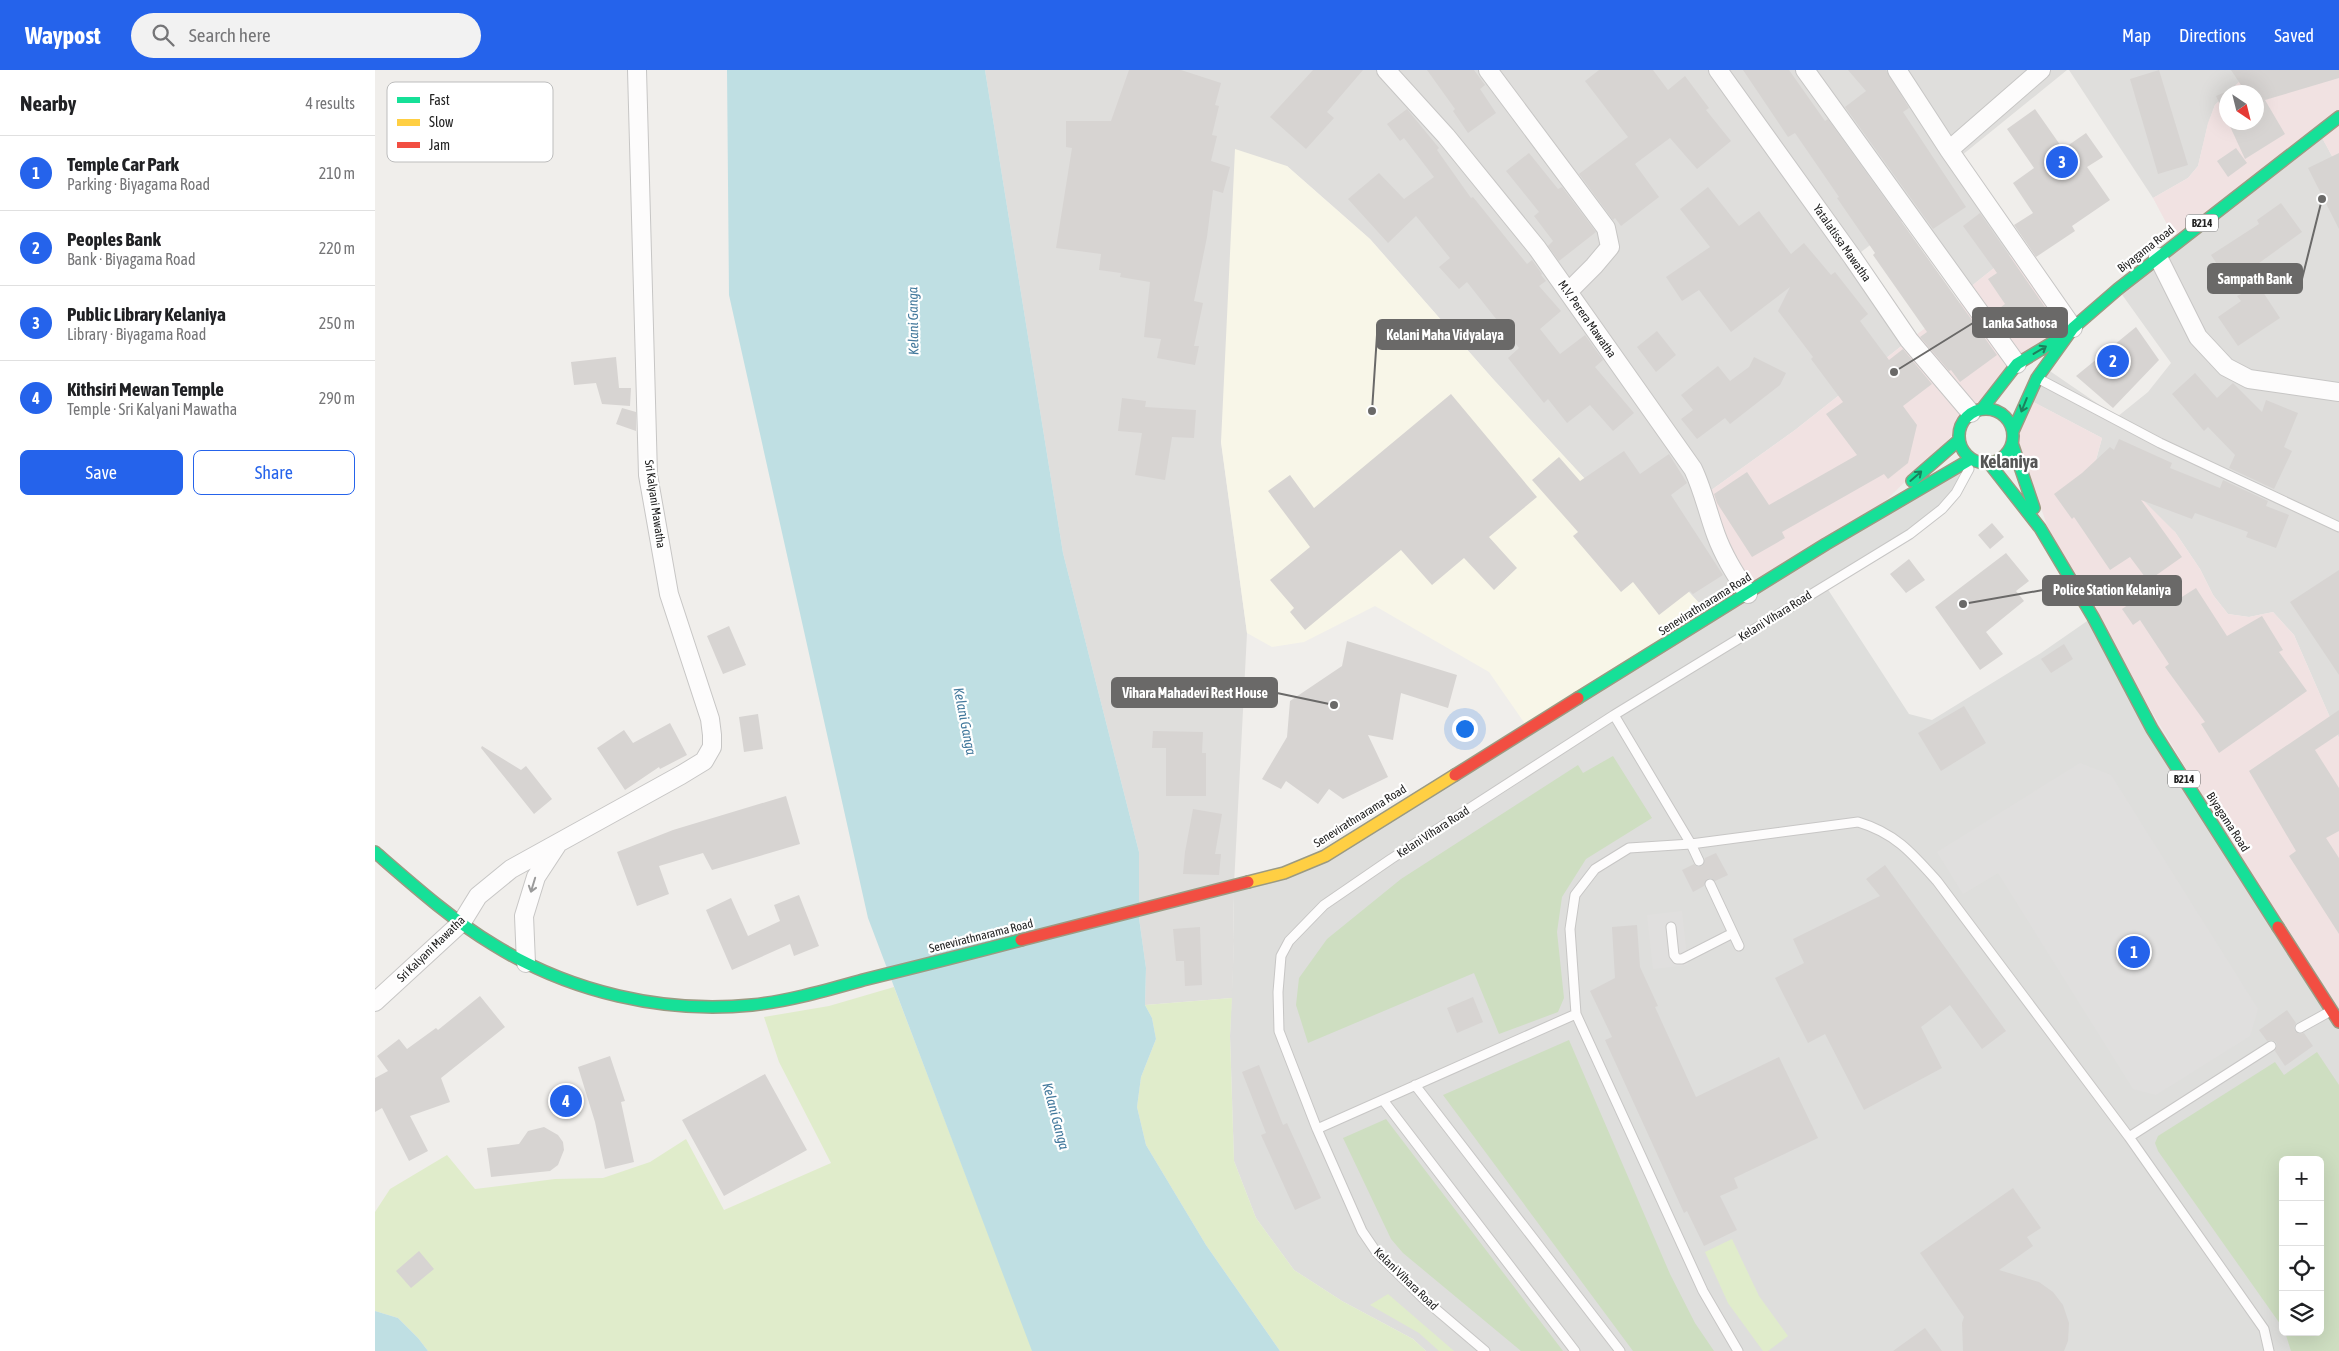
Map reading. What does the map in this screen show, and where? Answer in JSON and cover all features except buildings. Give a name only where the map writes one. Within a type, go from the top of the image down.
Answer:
[{"type":"street","name":"Sri Kalyani Mawatha","points":[[375,1002],[462,922],[477,896],[511,868],[704,761],[712,747],[711,719],[669,594],[648,475],[637,70]]},
{"type":"street","name":"M.V. Perera Mawatha","points":[[1386,70],[1446,136],[1537,248],[1693,469],[1725,558],[1748,594]]},
{"type":"street","points":[[1488,70],[1606,228],[1610,247],[1568,292]]},
{"type":"street","name":"Yatalatissa Mawatha","points":[[1719,70],[1909,340],[1976,411]]},
{"type":"street","points":[[1805,70],[2017,364]]},
{"type":"street","points":[[1897,70],[2070,331]]},
{"type":"street","points":[[1949,150],[2041,70]]},
{"type":"street","name":"Biyagama Road","points":[[1976,411],[2017,364],[2070,331],[2159,257],[2339,117]]},
{"type":"street","points":[[2159,257],[2198,337],[2226,367],[2249,379],[2339,392]]},
{"type":"street","name":"Biyagama Road","points":[[2041,528],[2012,437],[2037,378],[2070,331]]},
{"type":"street","points":[[1991,409],[2001,413],[2009,421],[2012,437],[2007,452],[1999,459],[1989,463],[1973,459],[1962,450],[1959,440],[1959,429],[1965,418],[1976,411],[1991,409]]},
{"type":"street","name":"Senevirathnarama Road","points":[[1866,520],[1959,440]]},
{"type":"street","name":"Senevirathnarama Road","points":[[375,852],[462,922],[494,945],[526,963],[575,984],[636,999],[669,1004],[749,1005],[806,995],[1284,873],[1325,856],[1495,748],[1866,520],[1973,459]]},
{"type":"street","name":"Biyagama Road","points":[[1989,463],[2041,528],[2093,617],[2152,729],[2339,1022]]},
{"type":"street","name":"Sri Kalyani Mawatha","points":[[526,963],[524,916],[536,877],[558,843]]},
{"type":"lane","points":[[2037,378],[2160,443],[2339,527]]},
{"type":"lane","name":"Kelani Vihara Road","points":[[1485,1351],[1425,1300],[1377,1254],[1362,1231],[1317,1129],[1279,1031],[1278,992],[1280,965],[1281,956],[1289,940],[1325,905],[1391,859],[1614,715],[1910,534],[1942,509],[1956,494],[1973,459]]},
{"type":"lane","points":[[1614,715],[1691,844],[1699,861]]},
{"type":"lane","points":[[1738,1351],[1703,1291],[1576,1014],[1569,928],[1575,895],[1595,869],[1629,848],[1691,844],[1858,822],[1878,827],[1893,836],[1907,848],[1937,881],[2129,1138],[2264,1329],[2269,1351]]},
{"type":"lane","points":[[1709,884],[1739,946]]},
{"type":"lane","points":[[1671,927],[1674,956],[1677,959],[1682,959],[1733,933]]},
{"type":"lane","points":[[2300,1028],[2332,1011]]},
{"type":"lane","points":[[1317,1129],[1576,1014]]},
{"type":"lane","points":[[2129,1138],[2271,1046]]},
{"type":"lane","points":[[1415,1086],[1620,1351]]},
{"type":"lane","points":[[1383,1100],[1575,1351]]},
{"type":"shaded area","points":[[985,70],[2067,70],[1956,160],[2019,248],[1964,292],[1909,216],[1853,258],[1909,340],[1795,430],[1703,496],[1748,594],[1710,617],[1493,379],[1370,239],[1287,166],[1221,442],[1247,633],[1233,904],[1232,998],[1145,1005],[1146,968],[1139,918],[1139,852],[1063,553]]},
{"type":"shaded area","points":[[2069,70],[2252,70],[2236,85],[2219,85],[2219,101],[2215,105],[2208,124],[2198,166],[2188,178],[2153,198]]},
{"type":"shaded area","points":[[2252,70],[2339,70],[2339,169],[2319,132],[2177,243],[2153,198],[2188,178],[2198,166],[2208,123],[2215,105],[2219,101],[2219,130],[2264,130],[2264,85],[2236,85]]},
{"type":"shaded area","points":[[2319,132],[2339,169],[2339,738],[2294,635],[2273,612],[2249,617],[2228,614],[2213,595],[2200,569],[2175,532],[2093,471],[2102,438],[2026,398],[2044,367],[2117,417],[2148,392],[2171,363],[2118,289]]},
{"type":"shaded area","points":[[1235,149],[1287,166],[1370,239],[1493,379],[1710,617],[1528,728],[1489,672],[1375,606],[1304,642],[1272,647],[1247,633],[1221,442]]},
{"type":"shaded area","points":[[2019,248],[2073,328],[1965,418],[1959,429],[1866,520],[1748,594],[1703,496],[1795,430],[1909,340],[1967,298],[1964,292]]},
{"type":"shaded area","points":[[2026,398],[2102,438],[2093,471],[2136,493],[2175,532],[2200,569],[2213,595],[2228,614],[2249,617],[2273,612],[2294,635],[2339,738],[2339,1022],[2059,558],[2013,431]]},
{"type":"shaded area","points":[[1971,459],[1942,509],[1825,585],[1909,714],[1932,720],[2041,653],[2093,617],[2339,1022],[2339,1351],[1426,1351],[1413,1339],[1342,1301],[1294,1270],[1256,1218],[1234,1161],[1230,1036],[1234,941],[1233,890],[1284,873]]},
{"type":"shaded area","points":[[2080,763],[2111,775],[2258,1009],[2250,1036],[2156,1095],[2133,1089],[1998,873],[1963,894],[1937,852]]},
{"type":"shaded area","points":[[1682,911],[1688,965],[1653,969],[1647,915]]},
{"type":"green space","points":[[1613,756],[1652,818],[1586,859],[1562,897],[1557,932],[1564,998],[1558,1012],[1499,1034],[1474,973],[1308,1043],[1296,1005],[1299,978],[1327,939],[1401,879],[1578,765],[1583,773]]},
{"type":"green space","points":[[894,987],[1033,1351],[428,1351],[398,1318],[375,1311],[375,1212],[390,1189],[447,1155],[475,1189],[555,1179],[603,1178],[650,1162],[686,1139],[724,1210],[831,1163],[779,1062],[764,1017],[829,1006]]},
{"type":"green space","points":[[1232,998],[1230,1036],[1234,1161],[1256,1218],[1294,1270],[1342,1301],[1413,1339],[1426,1351],[1280,1351],[1206,1245],[1146,1145],[1137,1107],[1141,1077],[1156,1039],[1152,1018],[1145,1005]]},
{"type":"green space","points":[[1569,1040],[1670,1274],[1695,1323],[1714,1351],[1633,1351],[1443,1095]]},
{"type":"green space","points":[[2317,1052],[2339,1085],[2339,1351],[2291,1351],[2286,1336],[2324,1336],[2324,1156],[2279,1156],[2279,1322],[2158,1151],[2155,1143],[2158,1136],[2275,1062],[2284,1075]]},
{"type":"green space","points":[[1386,1119],[1563,1351],[1521,1351],[1403,1253],[1391,1239],[1343,1138]]},
{"type":"green space","points":[[1732,1239],[1759,1296],[1788,1336],[1768,1351],[1763,1351],[1728,1303],[1705,1252]]},
{"type":"green space","points":[[1388,1294],[1454,1351],[1439,1351],[1419,1333],[1370,1305]]},
{"type":"water","name":"Kelani Ganga","points":[[727,70],[985,70],[1063,553],[1139,852],[1139,918],[1146,968],[1145,1005],[1152,1018],[1156,1039],[1141,1077],[1137,1107],[1146,1145],[1206,1245],[1280,1351],[1032,1351],[868,918],[729,295]]},
{"type":"water","points":[[375,1311],[398,1318],[428,1351],[375,1351]]},
{"type":"traffic: fast","points":[[2013,431],[2037,378],[2073,328],[2118,289],[2339,117]]},
{"type":"traffic: fast","points":[[1982,409],[2017,364],[2060,338]]},
{"type":"traffic: fast","points":[[1986,409],[1996,411],[2005,417],[2011,426],[2013,436],[2011,446],[2005,455],[1996,461],[1986,463],[1976,461],[1967,455],[1961,446],[1959,436],[1961,426],[1967,417],[1976,411],[1986,409]]},
{"type":"traffic: fast","points":[[1912,481],[1959,440]]},
{"type":"traffic: fast","points":[[2012,443],[2034,508]]},
{"type":"traffic: fast","points":[[1578,698],[1826,544],[1971,459]]},
{"type":"traffic: fast","points":[[1989,463],[2040,528],[2093,617],[2152,729],[2278,927]]},
{"type":"traffic: fast","points":[[375,852],[463,924],[494,945],[523,961],[586,987],[652,1002],[685,1006],[719,1007],[780,1001],[1021,940]]},
{"type":"traffic: slow","points":[[1248,882],[1284,873],[1325,856],[1455,775]]},
{"type":"traffic: jam","points":[[1455,775],[1578,698]]},
{"type":"traffic: jam","points":[[1021,940],[1248,882]]},
{"type":"traffic: jam","points":[[2278,927],[2339,1022]]},
{"type":"place","name":"Public Library Kelaniya","points":[[2062,162]]},
{"type":"place","name":"Sampath Bank","points":[[2322,199]]},
{"type":"place","name":"Peoples Bank","points":[[2113,361]]},
{"type":"place","name":"Lanka Sathosa","points":[[1894,372]]},
{"type":"place","name":"Kelani Maha Vidyalaya","points":[[1372,411]]},
{"type":"place","name":"Police Station Kelaniya","points":[[1963,604]]},
{"type":"place","name":"Vihara Mahadevi Rest House","points":[[1334,705]]},
{"type":"place","name":"Temple Car Park","points":[[2134,952]]},
{"type":"place","name":"Kithsiri Mewan Temple","points":[[566,1101]]},
{"type":"district","name":"Kelaniya","points":[[2009,462]]}]
